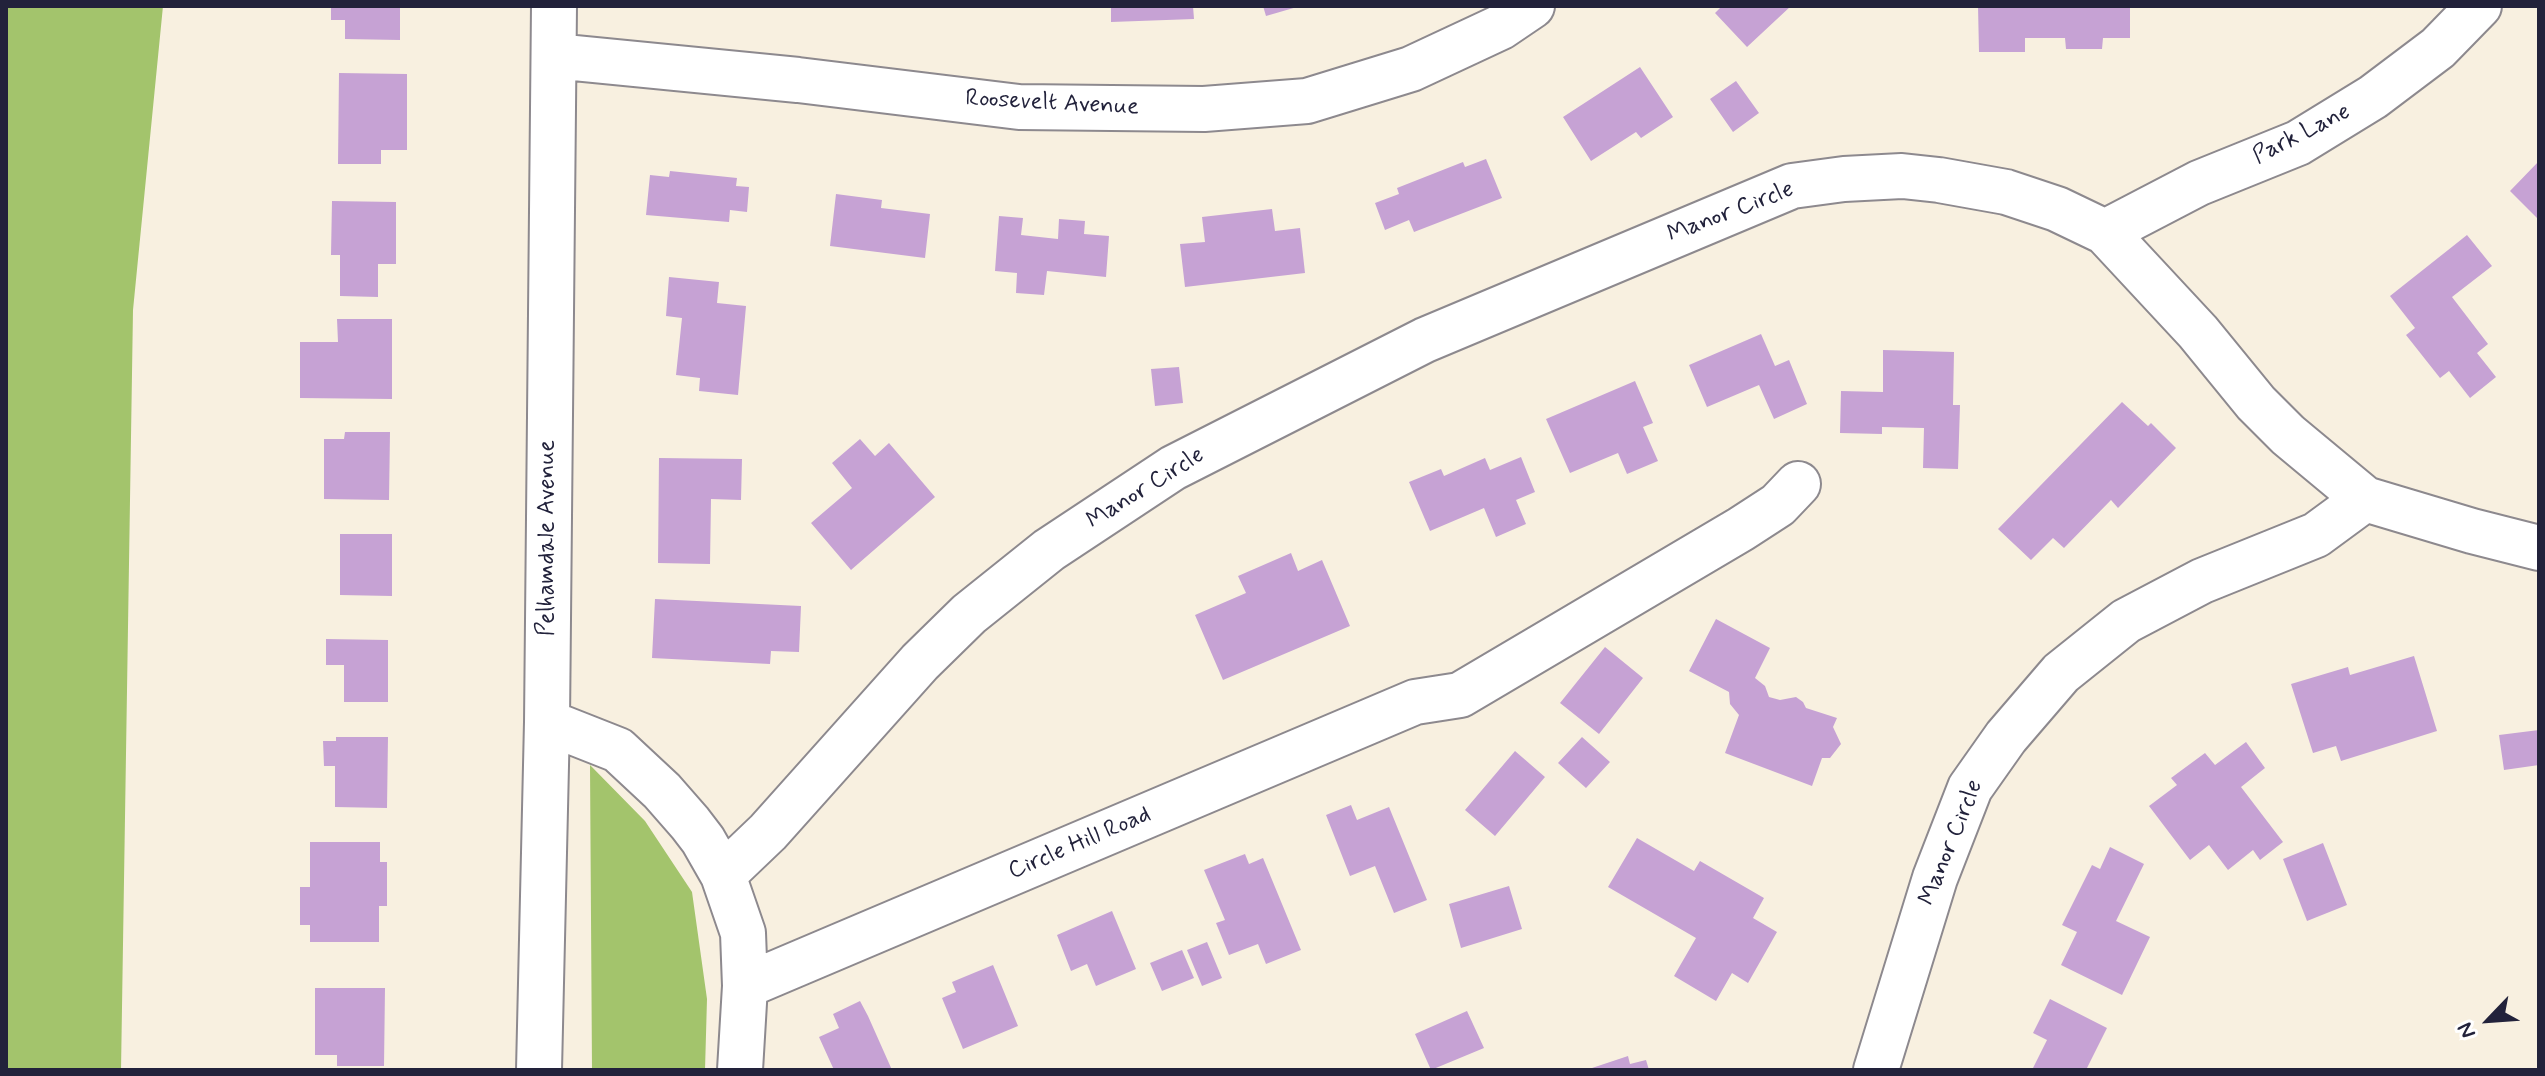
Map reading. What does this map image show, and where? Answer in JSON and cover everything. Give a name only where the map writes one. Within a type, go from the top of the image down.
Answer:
[{"type":"street","name":"Pelhamdale Avenue","points":[[539,1070],[547,722],[554,6]]},
{"type":"street","name":"Roosevelt Avenue","points":[[554,56],[798,80],[1019,107],[1204,109],[1307,101],[1411,69],[1501,27],[1532,6]]},
{"type":"street","name":"Park Lane","points":[[2105,232],[2199,183],[2298,143],[2323,128],[2373,97],[2438,48],[2479,6]]},
{"type":"street","name":"Manor Circle","points":[[723,875],[768,832],[969,614],[1049,550],[1173,468],[1425,340],[1792,186],[1887,177],[1939,180],[2006,192],[2057,209],[2105,232],[2198,332],[2256,403],[2288,435],[2365,499],[2316,535],[2202,581],[2126,621],[2061,673],[2042,694],[2006,737],[1970,788],[1935,878],[1876,1070]]},
{"type":"street","name":"Circle Hill Road","points":[[745,986],[1415,702],[1460,695],[1741,529],[1778,505],[1798,484]]},
{"type":"street","points":[[2365,499],[2539,548]]},
{"type":"street","points":[[547,722],[618,750],[662,791],[690,823],[723,875],[743,933],[745,986],[740,1070]]},
{"type":"green space","points":[[6,6],[163,6],[133,310],[121,1070],[6,1070]]},
{"type":"green space","points":[[590,765],[645,821],[692,892],[707,999],[705,1070],[592,1070]]},
{"type":"building","points":[[331,6],[400,6],[400,40],[345,39],[345,20],[331,20]]},
{"type":"building","points":[[1111,6],[1193,6],[1194,19],[1111,22]]},
{"type":"building","points":[[1263,6],[1297,6],[1297,7],[1266,16]]},
{"type":"building","points":[[1722,6],[1791,6],[1747,47],[1715,13]]},
{"type":"building","points":[[1978,6],[2130,6],[2130,38],[2103,38],[2102,49],[2066,49],[2065,38],[2025,38],[2025,52],[1979,52]]},
{"type":"building","points":[[1640,67],[1673,117],[1641,138],[1636,132],[1591,161],[1563,117]]},
{"type":"building","points":[[339,73],[407,74],[407,150],[381,150],[381,164],[338,164]]},
{"type":"building","points":[[1736,81],[1759,113],[1733,132],[1710,99]]},
{"type":"building","points":[[1486,159],[1502,198],[1414,232],[1409,220],[1385,230],[1375,203],[1399,194],[1397,188],[1463,162],[1465,167]]},
{"type":"building","points":[[2539,161],[2539,220],[2510,191]]},
{"type":"building","points":[[670,171],[737,178],[736,186],[749,187],[747,212],[730,210],[729,222],[646,215],[650,175],[669,177]]},
{"type":"building","points":[[836,194],[882,200],[881,208],[930,214],[925,258],[830,246]]},
{"type":"building","points":[[332,201],[396,202],[396,264],[378,264],[378,297],[340,296],[340,255],[331,255]]},
{"type":"building","points":[[1272,209],[1275,231],[1300,228],[1305,273],[1185,287],[1180,244],[1205,242],[1202,217]]},
{"type":"building","points":[[999,216],[1023,218],[1021,235],[1058,239],[1059,219],[1085,221],[1084,234],[1109,236],[1106,277],[1047,271],[1044,295],[1016,293],[1017,273],[995,271]]},
{"type":"building","points":[[2467,235],[2492,266],[2452,297],[2488,344],[2477,353],[2496,377],[2470,398],[2449,371],[2440,378],[2406,335],[2415,328],[2390,296]]},
{"type":"building","points":[[669,277],[719,282],[717,303],[746,306],[738,395],[699,391],[700,378],[676,375],[682,318],[666,316]]},
{"type":"building","points":[[337,319],[392,319],[392,399],[300,398],[300,342],[338,342]]},
{"type":"building","points":[[1761,334],[1775,366],[1789,360],[1807,404],[1774,419],[1759,385],[1707,407],[1689,365]]},
{"type":"building","points":[[1883,350],[1954,352],[1953,405],[1960,405],[1958,469],[1923,468],[1924,428],[1882,427],[1882,434],[1840,433],[1841,391],[1883,392]]},
{"type":"building","points":[[1179,367],[1183,403],[1155,406],[1151,369]]},
{"type":"building","points":[[1635,381],[1653,423],[1643,427],[1658,461],[1627,474],[1618,453],[1570,473],[1546,419]]},
{"type":"building","points":[[2122,402],[2148,426],[2151,423],[2176,448],[2118,508],[2111,500],[2064,548],[2053,538],[2031,560],[1998,529]]},
{"type":"building","points":[[345,432],[390,432],[389,500],[324,499],[324,439],[344,439]]},
{"type":"building","points":[[860,439],[875,456],[889,443],[935,497],[851,570],[811,523],[852,488],[832,463]]},
{"type":"building","points":[[1521,457],[1535,492],[1516,500],[1526,524],[1496,537],[1484,508],[1430,531],[1409,482],[1441,469],[1444,476],[1485,458],[1490,470]]},
{"type":"building","points":[[659,458],[742,459],[741,500],[711,499],[710,564],[658,563]]},
{"type":"building","points":[[340,534],[392,534],[392,596],[340,595]]},
{"type":"building","points":[[1291,553],[1298,571],[1322,560],[1350,626],[1223,680],[1195,615],[1246,593],[1238,576]]},
{"type":"building","points":[[655,599],[801,606],[799,652],[771,651],[770,664],[652,658]]},
{"type":"building","points":[[1716,619],[1770,648],[1755,678],[1765,686],[1769,697],[1780,700],[1796,697],[1806,708],[1837,718],[1833,727],[1841,744],[1830,758],[1822,758],[1812,786],[1725,753],[1739,715],[1730,704],[1729,692],[1689,671]]},
{"type":"building","points":[[326,639],[388,640],[388,702],[344,702],[344,665],[326,665]]},
{"type":"building","points":[[1605,647],[1643,678],[1599,734],[1560,703]]},
{"type":"building","points":[[2414,656],[2437,731],[2341,761],[2336,746],[2313,753],[2291,684],[2348,667],[2350,675]]},
{"type":"building","points":[[2539,730],[2539,765],[2504,770],[2499,735]]},
{"type":"building","points":[[336,737],[388,737],[387,808],[335,807],[335,766],[324,766],[323,741],[336,741]]},
{"type":"building","points":[[1582,737],[1610,762],[1586,788],[1558,763]]},
{"type":"building","points":[[2246,742],[2265,768],[2241,787],[2283,842],[2260,860],[2253,850],[2228,870],[2209,845],[2190,860],[2149,806],[2177,785],[2171,778],[2205,753],[2215,765]]},
{"type":"building","points":[[1515,751],[1545,777],[1495,836],[1465,810]]},
{"type":"building","points":[[1351,805],[1357,820],[1389,807],[1427,900],[1394,913],[1375,866],[1350,876],[1326,815]]},
{"type":"building","points":[[1637,838],[1694,871],[1700,861],[1764,898],[1753,918],[1777,932],[1748,983],[1732,973],[1716,1001],[1674,976],[1696,938],[1608,887]]},
{"type":"building","points":[[310,842],[380,842],[380,862],[387,862],[387,906],[379,906],[379,942],[310,942],[310,925],[300,925],[300,887],[310,887]]},
{"type":"building","points":[[2323,843],[2347,905],[2307,921],[2283,859]]},
{"type":"building","points":[[2110,847],[2144,864],[2116,921],[2150,937],[2122,995],[2061,965],[2077,932],[2062,925],[2092,865],[2100,869]]},
{"type":"building","points":[[1245,854],[1249,864],[1263,858],[1301,950],[1266,964],[1258,944],[1229,955],[1216,923],[1225,920],[1204,870]]},
{"type":"building","points":[[1509,886],[1522,929],[1461,948],[1449,904]]},
{"type":"building","points":[[1112,911],[1136,969],[1096,986],[1087,964],[1071,971],[1057,935]]},
{"type":"building","points":[[1207,942],[1222,978],[1202,986],[1187,950]]},
{"type":"building","points":[[1182,950],[1194,978],[1162,991],[1150,963]]},
{"type":"building","points":[[993,965],[1018,1026],[963,1049],[942,998],[956,992],[952,982]]},
{"type":"building","points":[[315,988],[385,988],[384,1066],[337,1066],[337,1055],[315,1055]]},
{"type":"building","points":[[2050,999],[2107,1028],[2086,1070],[2032,1070],[2047,1040],[2033,1033]]},
{"type":"building","points":[[860,1001],[892,1070],[834,1070],[819,1037],[839,1028],[833,1014]]},
{"type":"building","points":[[1467,1011],[1484,1048],[1431,1070],[1415,1034]]},
{"type":"building","points":[[1628,1056],[1630,1064],[1646,1060],[1649,1070],[1586,1070]]}]
